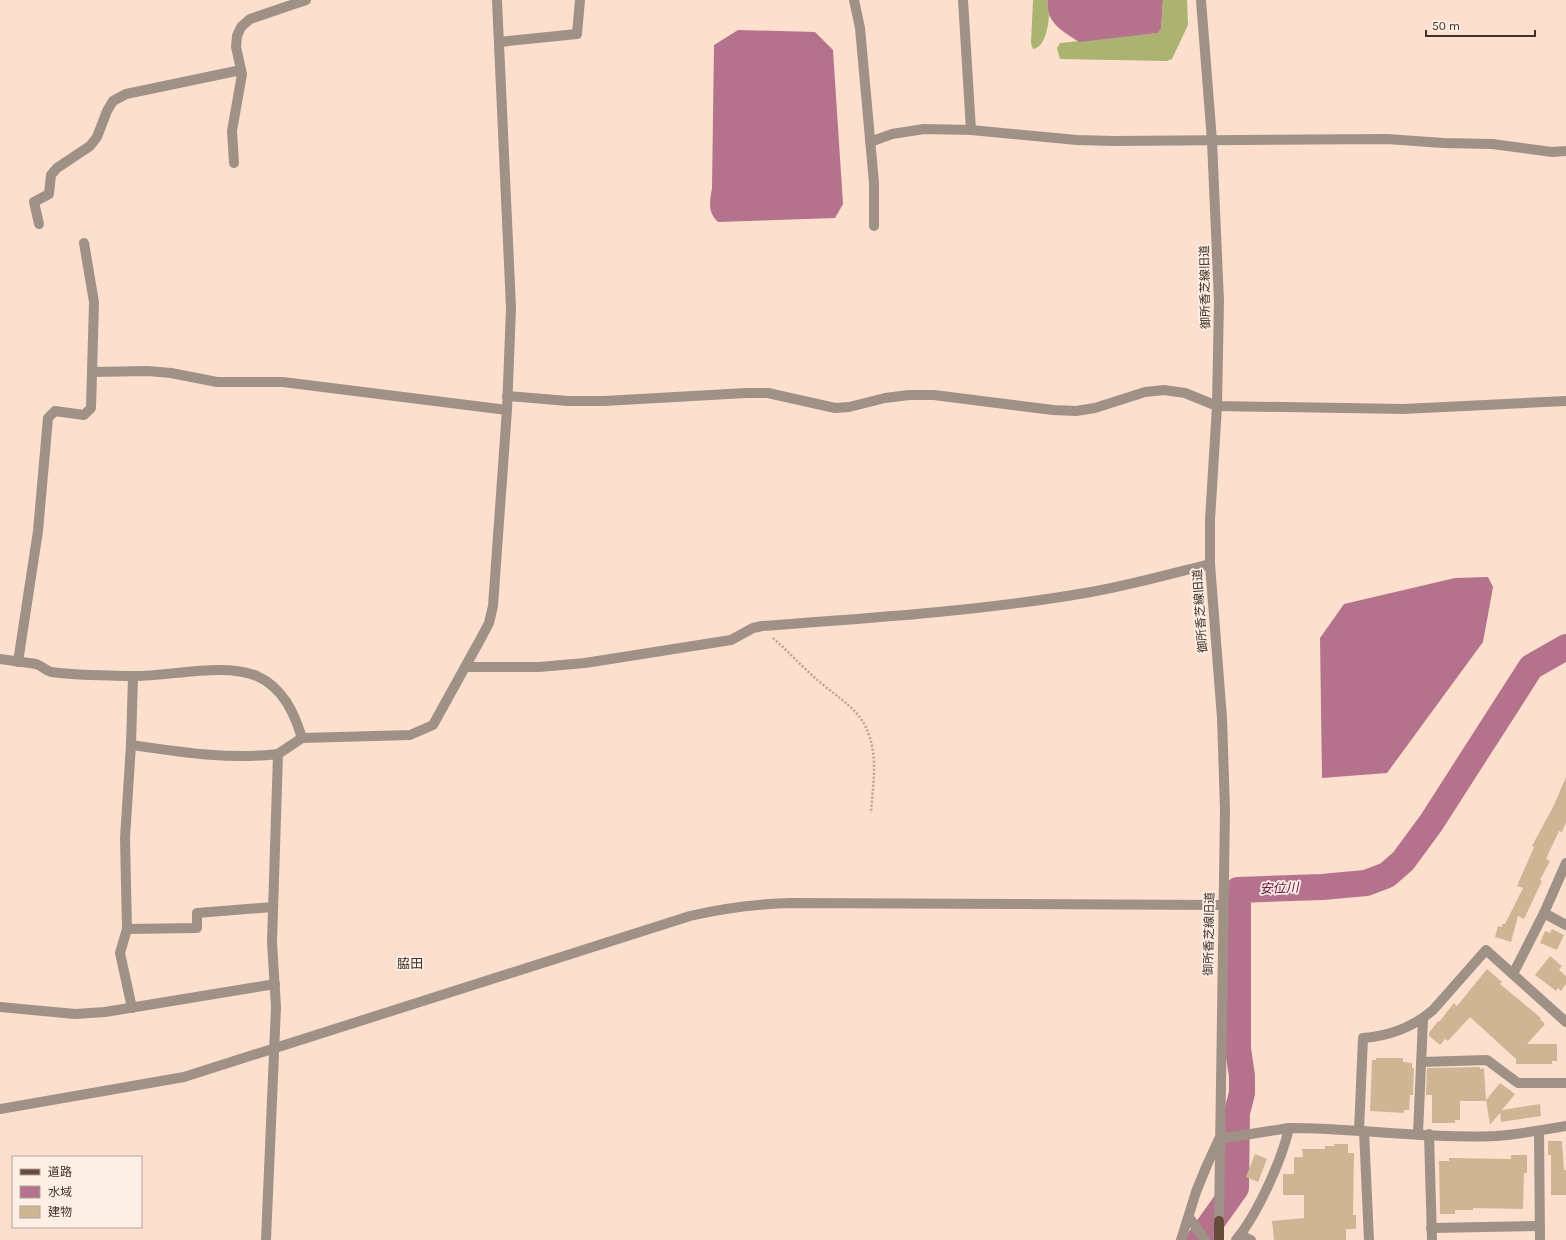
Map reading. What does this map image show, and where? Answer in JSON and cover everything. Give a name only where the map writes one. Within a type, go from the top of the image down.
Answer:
[{"type":"main road","points":[[1219,1221],[1219,1240]]},
{"type":"street","points":[[234,163],[232,131],[241,70],[236,47],[236,36],[241,27],[250,19],[306,0]]},
{"type":"street","points":[[131,745],[191,753],[258,756],[278,754],[302,738],[410,735],[422,731],[433,725],[489,623],[493,606],[507,396],[511,277],[497,0]]},
{"type":"street","points":[[499,42],[577,34],[580,0]]},
{"type":"street","points":[[854,0],[860,28],[874,183],[874,226]]},
{"type":"street","points":[[963,0],[971,130]]},
{"type":"street","name":"御所香芝線旧道","points":[[1201,0],[1212,141],[1220,301],[1217,406],[1210,520],[1210,564],[1224,761],[1222,905],[1223,1139],[1219,1174],[1219,1221]]},
{"type":"street","points":[[39,224],[34,202],[49,194],[51,175],[57,168],[90,146],[97,138],[107,111],[113,101],[126,94],[241,70]]},
{"type":"street","points":[[870,142],[892,134],[924,129],[971,130],[1077,140],[1212,141],[1387,139],[1443,143],[1492,144],[1552,152],[1566,151]]},
{"type":"street","points":[[18,662],[38,531],[48,418],[55,411],[84,416],[91,408],[94,302],[84,243]]},
{"type":"street","points":[[92,372],[171,372],[217,382],[283,382],[506,410]]},
{"type":"street","points":[[507,396],[568,401],[604,401],[768,393],[835,408],[849,407],[885,398],[909,395],[934,395],[1053,410],[1076,411],[1095,408],[1144,392],[1164,390],[1185,393],[1217,406],[1403,409],[1566,401]]},
{"type":"street","points":[[465,667],[540,667],[585,663],[730,640],[753,628],[762,626],[906,616],[995,606],[1092,592],[1210,564]]},
{"type":"street","points":[[0,659],[38,665],[51,672],[133,676],[227,670],[243,671],[259,677],[274,687],[287,701],[295,716],[302,738]]},
{"type":"street","points":[[132,1008],[120,952],[127,929],[125,838],[131,745],[133,676]]},
{"type":"street","points":[[266,1240],[274,1050],[275,984],[272,942],[278,754]]},
{"type":"street","points":[[1513,974],[1544,913],[1566,863]]},
{"type":"street","points":[[0,1109],[160,1082],[198,1073],[690,916],[723,908],[756,904],[791,903],[1222,905]]},
{"type":"street","points":[[127,929],[197,928],[197,913],[273,907]]},
{"type":"street","points":[[1544,913],[1566,925]]},
{"type":"street","points":[[1369,1240],[1362,1130],[1363,1038],[1383,1036],[1402,1031],[1423,1019],[1433,1010],[1486,950],[1566,1022]]},
{"type":"street","points":[[0,1007],[75,1014],[132,1008],[275,984]]},
{"type":"street","points":[[1418,1134],[1423,1019]]},
{"type":"street","points":[[1421,1062],[1487,1060],[1518,1082],[1566,1083]]},
{"type":"street","points":[[1181,1240],[1207,1164],[1223,1139],[1289,1128],[1495,1136],[1540,1131],[1566,1126]]},
{"type":"street","points":[[1250,1240],[1238,1237],[1255,1210],[1281,1155],[1289,1128]]},
{"type":"street","points":[[1540,1131],[1540,1240]]},
{"type":"street","points":[[1429,1134],[1432,1240]]},
{"type":"street","points":[[1189,1217],[1205,1240]]},
{"type":"street","points":[[1431,1228],[1540,1226]]},
{"type":"path","points":[[762,626],[822,684],[843,699],[858,714],[868,733],[873,752],[871,813]]},
{"type":"green space","points":[[1033,0],[1048,0],[1049,16],[1047,31],[1043,41],[1037,48],[1033,49],[1031,43]]},
{"type":"green space","points":[[1163,0],[1187,0],[1188,25],[1172,59],[1167,61],[1060,59],[1057,48],[1060,43],[1158,33],[1161,29]]},
{"type":"water","points":[[1048,0],[1163,0],[1161,29],[1158,33],[1079,42],[1056,26],[1049,15]]},
{"type":"water","points":[[738,30],[815,32],[833,50],[843,204],[835,218],[718,222],[712,214],[710,202],[712,188],[714,45]]},
{"type":"water","points":[[1488,577],[1493,587],[1483,642],[1387,773],[1322,778],[1320,638],[1344,604],[1455,578]]},
{"type":"building","points":[[1566,777],[1566,822],[1562,832],[1559,831],[1546,859],[1550,861],[1540,880],[1542,881],[1524,919],[1518,916],[1511,942],[1495,937],[1498,926],[1502,927],[1502,924],[1505,924],[1523,888],[1517,886],[1534,847],[1532,846],[1554,805]]},
{"type":"building","points":[[1552,929],[1564,935],[1557,950],[1540,943],[1545,931],[1550,933]]},
{"type":"building","points":[[1550,956],[1562,966],[1559,970],[1566,976],[1566,984],[1561,991],[1558,988],[1556,991],[1535,975]]},
{"type":"building","points":[[1487,969],[1502,982],[1500,984],[1541,1018],[1540,1019],[1545,1024],[1527,1044],[1557,1044],[1557,1061],[1552,1061],[1552,1064],[1516,1064],[1516,1059],[1470,1017],[1448,1041],[1445,1039],[1440,1045],[1429,1036],[1429,1033],[1438,1021],[1439,1022],[1454,1003],[1457,1006]]},
{"type":"building","points":[[1376,1058],[1403,1058],[1403,1062],[1412,1063],[1412,1068],[1414,1068],[1413,1095],[1410,1095],[1409,1110],[1404,1110],[1404,1113],[1370,1111],[1372,1060],[1376,1060]]},
{"type":"building","points":[[1480,1067],[1480,1069],[1484,1068],[1486,1101],[1460,1101],[1460,1120],[1455,1120],[1455,1123],[1432,1123],[1432,1095],[1426,1095],[1427,1068]]},
{"type":"building","points":[[1500,1083],[1515,1094],[1502,1110],[1540,1104],[1541,1116],[1501,1122],[1500,1113],[1490,1125],[1486,1100]]},
{"type":"building","points":[[1548,1141],[1562,1141],[1564,1170],[1566,1170],[1566,1195],[1551,1195],[1551,1155],[1548,1155]]},
{"type":"building","points":[[1334,1144],[1348,1144],[1348,1153],[1354,1153],[1353,1215],[1356,1215],[1356,1229],[1346,1229],[1346,1240],[1274,1240],[1272,1221],[1304,1218],[1304,1195],[1283,1195],[1283,1174],[1294,1174],[1294,1157],[1303,1157],[1302,1149],[1325,1149],[1325,1146],[1334,1146]]},
{"type":"building","points":[[1255,1154],[1267,1159],[1258,1182],[1246,1177]]},
{"type":"building","points":[[1511,1155],[1527,1155],[1527,1173],[1524,1173],[1523,1209],[1473,1208],[1473,1210],[1455,1210],[1455,1214],[1440,1214],[1439,1161],[1449,1161],[1449,1158],[1511,1159]]},
{"type":"waterway","name":"安位川","points":[[1199,1240],[1236,1188],[1237,1113],[1242,1093],[1242,1076],[1238,1049],[1238,890],[1322,887],[1366,883],[1387,875],[1403,861],[1431,823],[1531,667],[1566,647]]},
{"type":"district","name":"脇田","points":[[410,963]]}]
